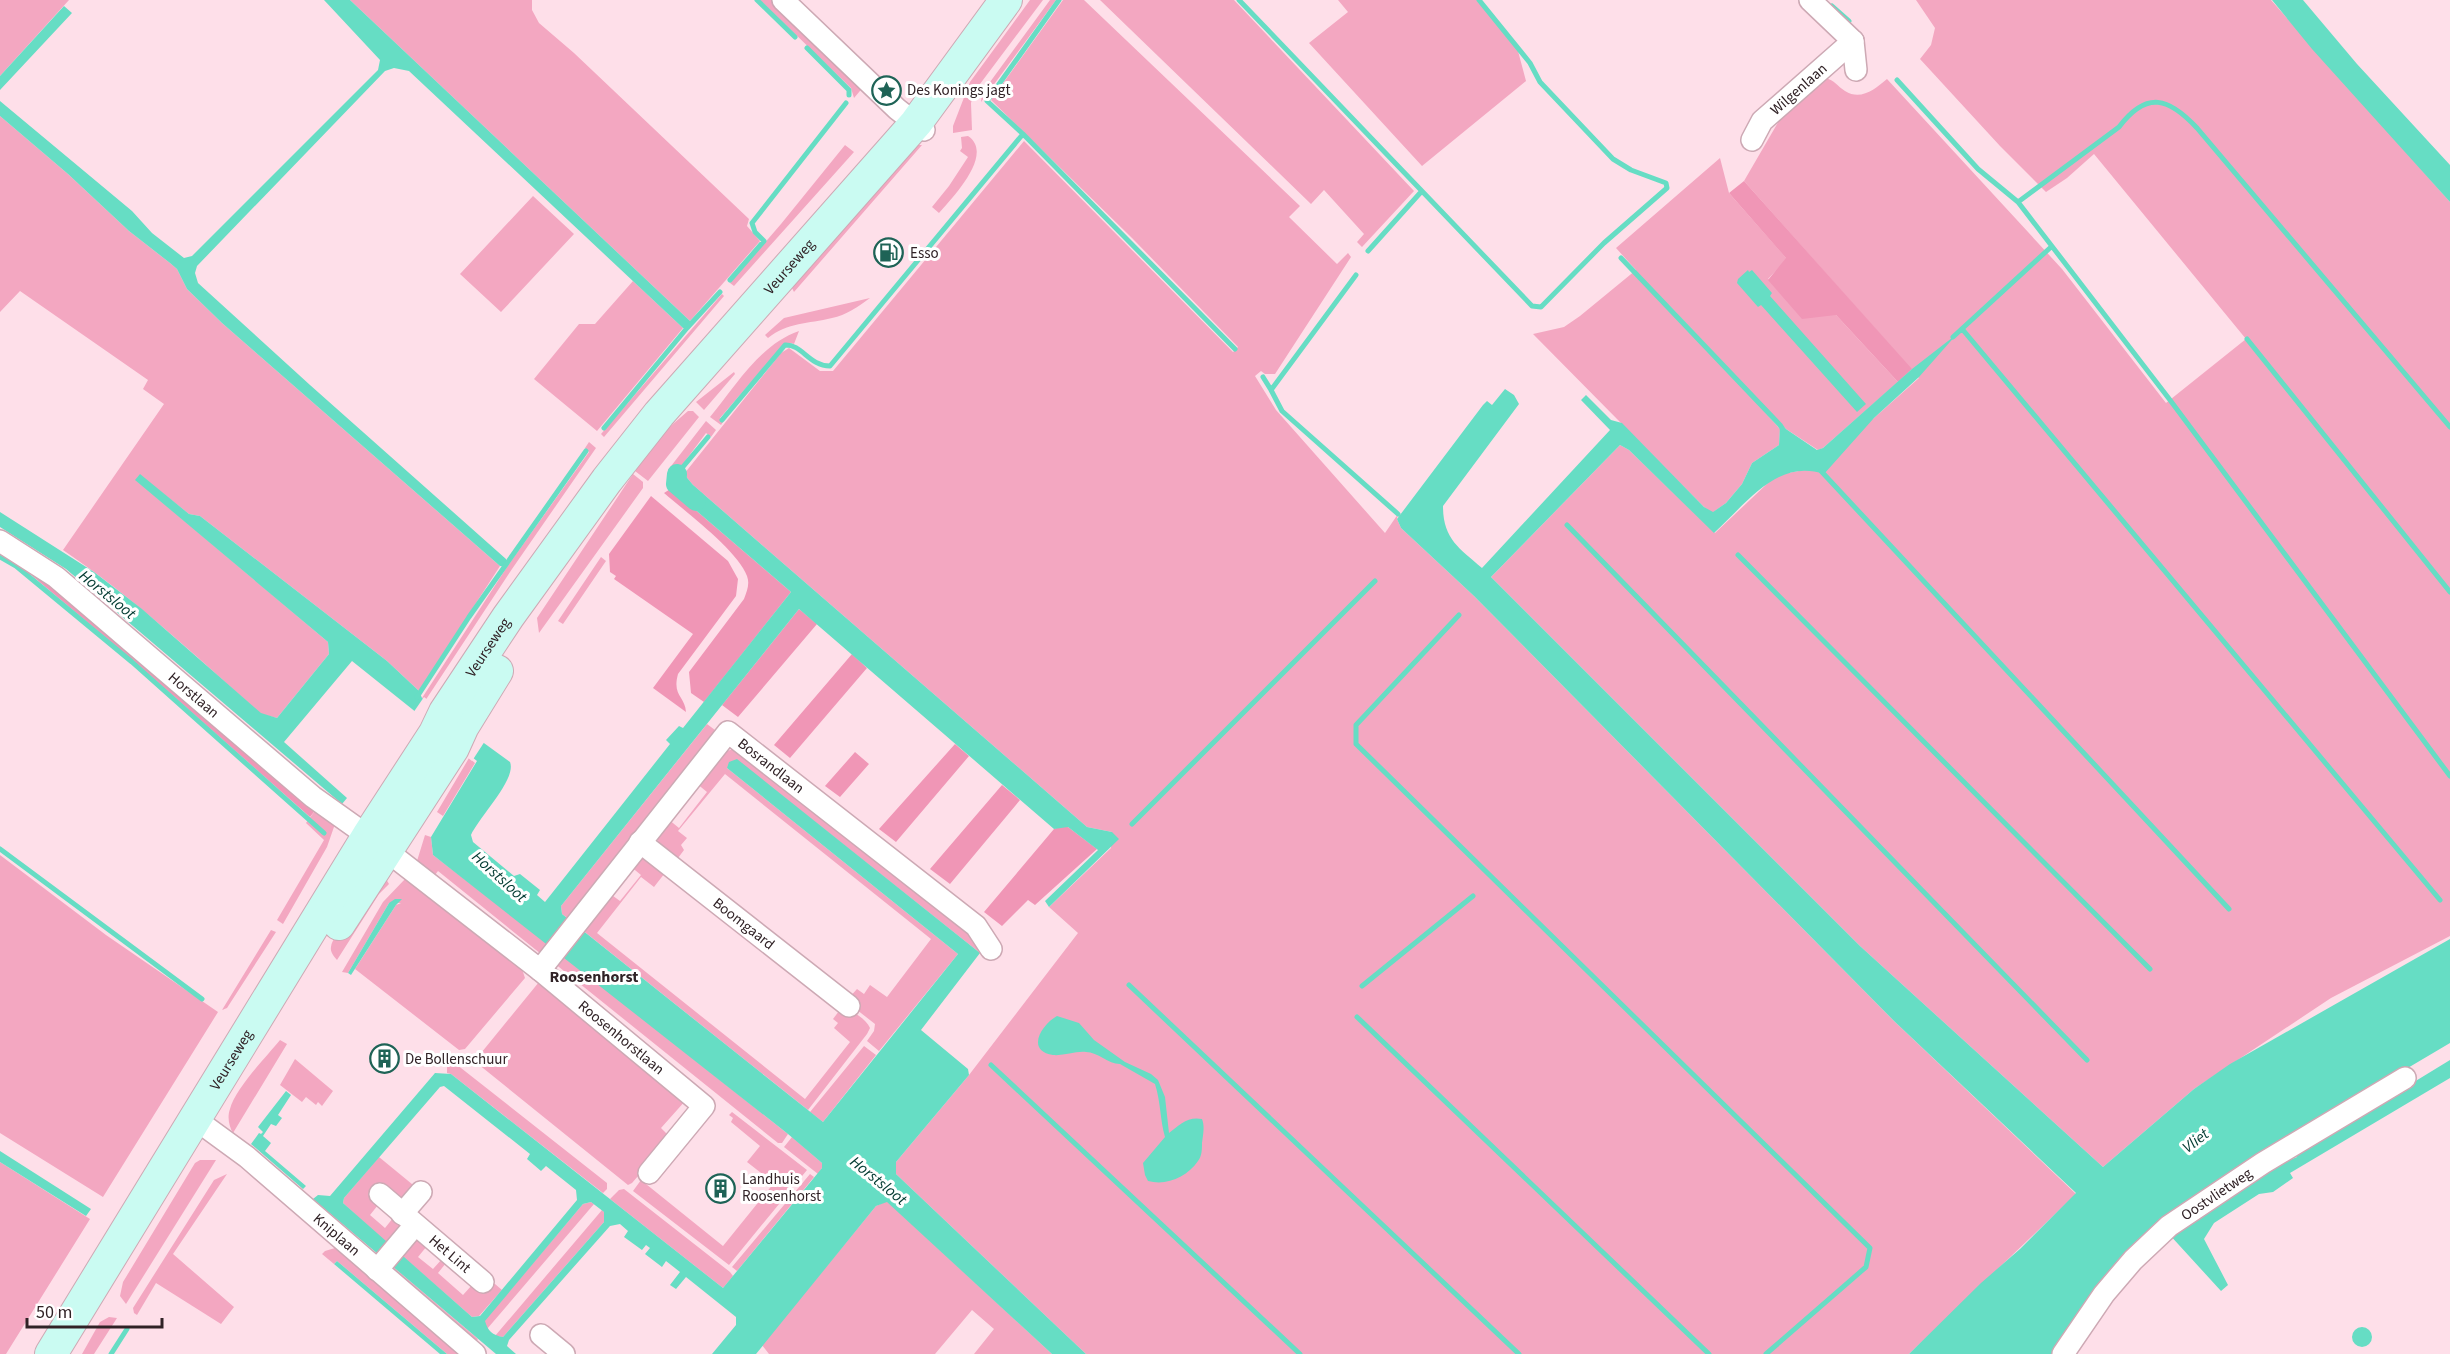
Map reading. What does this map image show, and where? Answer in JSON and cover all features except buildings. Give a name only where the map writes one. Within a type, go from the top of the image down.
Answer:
[{"type":"main road","name":"Veurseweg","points":[[941,101],[1006,0]]},
{"type":"main road","name":"Veurseweg","points":[[51,1354],[202,1124],[449,730],[555,550],[659,414],[920,127],[1028,0]]},
{"type":"main road","name":"Veurseweg","points":[[75,1354],[140,1242],[202,1124]]},
{"type":"street","points":[[783,0],[897,109],[920,127]]},
{"type":"street","points":[[1810,0],[1853,41],[1857,70]]},
{"type":"street","name":"Wilgenlaan","points":[[1752,140],[1762,121],[1853,41]]},
{"type":"street","name":"Horstlaan","points":[[0,541],[56,577],[313,797],[377,844]]},
{"type":"street","name":"Bosrandlaan","points":[[545,963],[728,732],[976,926],[991,949]]},
{"type":"street","name":"Boomgaard","points":[[640,842],[849,1006]]},
{"type":"street","name":"Roosenhorstlaan","points":[[377,844],[545,963],[704,1106],[649,1173]]},
{"type":"street","name":"Oostvlietweg","points":[[2063,1354],[2104,1294],[2133,1260],[2174,1222],[2263,1163],[2406,1078]]},
{"type":"street","name":"Kniplaan","points":[[202,1124],[247,1157],[379,1267],[476,1354]]},
{"type":"street","name":"Het Lint","points":[[379,1267],[398,1246],[421,1192]]},
{"type":"street","name":"Het Lint","points":[[380,1194],[483,1282]]},
{"type":"street","points":[[541,1335],[564,1354]]},
{"type":"shaded area","points":[[0,0],[69,0],[0,76]]},
{"type":"shaded area","points":[[350,0],[532,0],[532,10],[539,23],[574,53],[749,219],[747,226],[760,241],[690,321]]},
{"type":"shaded area","points":[[760,0],[775,0],[865,85],[854,98],[851,88]]},
{"type":"shaded area","points":[[1030,0],[1043,0],[974,92],[971,103],[972,130],[953,133],[953,126],[970,82]]},
{"type":"shaded area","points":[[1050,0],[1056,0],[981,102],[982,93]]},
{"type":"shaded area","points":[[1063,0],[1084,0],[1300,206],[1289,217],[1337,264],[1348,253],[1351,257],[1275,374],[1265,374],[1261,371],[1255,376],[1276,410],[1385,533],[1398,514],[1397,519],[1401,528],[1474,596],[1894,1021],[2076,1194],[1909,1354],[1086,1354],[896,1174],[896,1162],[969,1075],[1078,933],[1049,907],[1111,848],[1112,832],[1087,827],[693,485],[684,474],[781,353],[789,348],[820,371],[833,371],[1024,141],[1233,352],[1238,347],[1132,238],[991,100]]},
{"type":"shaded area","points":[[1100,0],[1234,0],[1414,191],[1362,247],[1357,242],[1364,234],[1324,190],[1311,204]]},
{"type":"shaded area","points":[[1338,0],[1477,0],[1518,51],[1526,81],[1422,166],[1309,43],[1348,12]]},
{"type":"shaded area","points":[[1916,0],[2271,0],[2450,202],[2450,936],[2331,998],[2194,1089],[2103,1167],[1860,946],[1491,577],[1620,445],[1629,450],[1715,533],[1770,481],[1782,474],[1810,469],[1874,418],[1919,378],[1744,181],[1780,119],[1825,78],[1845,91],[1857,95],[1873,90],[1887,79],[2062,269],[2166,403],[2246,339],[2094,154],[2067,178],[2046,192],[2000,146],[1920,59],[1931,45],[1935,28]]},
{"type":"shaded area","points":[[0,116],[68,174],[129,231],[177,269],[187,289],[222,323],[500,566],[419,691],[387,661],[200,516],[189,514],[140,475],[136,480],[328,642],[329,654],[277,718],[261,714],[140,608],[63,550],[164,404],[143,389],[148,380],[20,291],[0,312]]},
{"type":"shaded area","points":[[968,136],[975,144],[977,154],[974,164],[969,176],[939,213],[932,207],[968,157],[960,151],[961,137]]},
{"type":"shaded area","points":[[845,145],[854,152],[734,286],[730,283],[781,224]]},
{"type":"shaded area","points":[[916,145],[922,145],[794,292],[791,286]]},
{"type":"shaded area","points":[[1720,158],[1729,193],[1787,259],[1768,279],[1836,315],[1898,382],[1818,450],[1786,429],[1667,303],[1780,429],[1779,445],[1752,463],[1742,484],[1726,503],[1712,513],[1533,334],[1564,327],[1636,270],[1616,248]]},
{"type":"shaded area","points":[[1744,181],[1912,369],[1898,382],[1836,315],[1802,319],[1768,280],[1786,258],[1729,193]]},
{"type":"shaded area","points":[[533,196],[574,234],[501,312],[460,274]]},
{"type":"shaded area","points":[[633,281],[683,328],[597,431],[534,379],[579,324],[595,324]]},
{"type":"shaded area","points":[[722,294],[724,296],[604,437],[601,434]]},
{"type":"shaded area","points":[[870,298],[837,317],[791,326],[768,338],[765,335],[784,318]]},
{"type":"shaded area","points":[[799,331],[794,344],[783,345],[720,418],[723,422],[721,425],[710,417],[760,356],[785,337]]},
{"type":"shaded area","points":[[734,372],[735,374],[704,410],[696,402]]},
{"type":"shaded area","points":[[688,411],[693,411],[699,417],[648,481],[635,471],[666,430]]},
{"type":"shaded area","points":[[706,421],[716,430],[711,437],[706,433],[674,476],[668,470]]},
{"type":"shaded area","points":[[589,442],[596,448],[512,569],[425,701],[422,698],[507,567],[589,452],[585,448]]},
{"type":"shaded area","points":[[633,474],[643,482],[643,488],[539,633],[537,618]]},
{"type":"shaded area","points":[[675,486],[692,507],[791,592],[704,702],[691,693],[689,672],[744,599],[748,579],[742,566],[723,544],[664,493]]},
{"type":"shaded area","points":[[651,496],[728,561],[738,579],[736,596],[678,674],[677,687],[686,712],[653,688],[693,634],[614,579],[616,576],[610,572],[609,554]]},
{"type":"shaded area","points":[[0,548],[52,582],[317,808],[310,817],[135,662],[18,564],[0,554]]},
{"type":"shaded area","points":[[601,557],[606,561],[563,624],[558,621]]},
{"type":"shaded area","points":[[799,609],[817,624],[738,717],[722,705]]},
{"type":"shaded area","points":[[852,654],[867,668],[790,758],[774,745]]},
{"type":"shaded area","points":[[707,724],[715,730],[715,738],[570,920],[562,914],[561,906]]},
{"type":"shaded area","points":[[955,744],[969,756],[896,842],[879,829]]},
{"type":"shaded area","points":[[734,749],[969,929],[984,949],[980,953],[737,760],[727,768],[958,954],[879,1051],[867,1041],[874,1031],[875,1024],[852,1006],[848,999],[857,989],[864,994],[870,985],[887,997],[931,939],[725,774],[678,831],[687,838],[681,845],[684,850],[675,862],[659,847],[657,833],[668,819],[679,828],[707,792],[696,783],[723,752]]},
{"type":"shaded area","points":[[855,752],[869,764],[840,797],[825,786]]},
{"type":"shaded area","points":[[469,758],[475,763],[443,816],[437,812]]},
{"type":"shaded area","points":[[1002,785],[1020,800],[950,884],[930,869]]},
{"type":"shaded area","points":[[317,808],[335,824],[327,847],[283,924],[277,920],[324,840],[306,823]]},
{"type":"shaded area","points":[[1068,827],[1097,849],[1035,905],[1028,900],[1002,926],[984,912],[1054,829]]},
{"type":"shaded area","points":[[425,835],[431,837],[433,855],[550,945],[541,954],[438,871],[432,879],[417,861]]},
{"type":"shaded area","points":[[0,855],[106,935],[218,1012],[103,1197],[0,1133]]},
{"type":"shaded area","points":[[643,857],[668,869],[654,887],[641,877],[597,933],[805,1099],[850,1042],[834,1028],[838,1023],[833,1019],[842,1007],[858,1015],[870,1028],[808,1110],[581,929],[609,893],[620,901],[641,875],[630,866]]},
{"type":"shaded area","points":[[406,878],[522,969],[525,978],[465,1049],[459,1050],[355,969],[396,905],[401,903],[389,903],[348,973],[342,972],[383,902]]},
{"type":"shaded area","points":[[386,879],[389,884],[379,894],[337,960],[331,951],[333,940]]},
{"type":"shaded area","points":[[271,930],[276,932],[227,1008],[222,1010]]},
{"type":"shaded area","points":[[561,954],[788,1134],[782,1143],[778,1143],[554,963]]},
{"type":"shaded area","points":[[539,982],[686,1100],[661,1128],[671,1138],[628,1185],[478,1064],[477,1058]]},
{"type":"shaded area","points":[[280,1040],[287,1044],[233,1133],[229,1112],[233,1101]]},
{"type":"shaded area","points":[[864,1046],[876,1055],[823,1122],[810,1112]]},
{"type":"shaded area","points":[[447,1057],[607,1183],[607,1189],[603,1193],[447,1073]]},
{"type":"shaded area","points":[[295,1059],[333,1091],[322,1106],[318,1102],[316,1105],[306,1097],[302,1102],[280,1085]]},
{"type":"shaded area","points":[[732,1112],[807,1170],[729,1265],[633,1191],[641,1180],[723,1246],[774,1183],[747,1162],[760,1146],[731,1122],[733,1118],[729,1115]]},
{"type":"shaded area","points":[[792,1137],[822,1163],[818,1174],[784,1147]]},
{"type":"shaded area","points":[[379,1157],[418,1189],[407,1201],[378,1205],[370,1215],[385,1228],[393,1218],[402,1228],[390,1246],[343,1203],[344,1198]]},
{"type":"shaded area","points":[[200,1160],[216,1160],[126,1304],[120,1296],[123,1282],[195,1163]]},
{"type":"shaded area","points":[[0,1162],[90,1219],[6,1354],[0,1354]]},
{"type":"shaded area","points":[[227,1174],[173,1254],[234,1307],[221,1324],[156,1283],[137,1315],[133,1308],[214,1180]]},
{"type":"shaded area","points":[[810,1174],[814,1177],[737,1271],[732,1267]]},
{"type":"shaded area","points":[[624,1189],[730,1272],[733,1276],[723,1288],[610,1199],[619,1190]]},
{"type":"shaded area","points":[[887,1201],[1052,1354],[974,1354],[994,1329],[972,1310],[935,1354],[769,1354],[762,1345],[876,1206]]},
{"type":"shaded area","points":[[591,1202],[594,1204],[487,1329],[484,1321],[583,1204]]},
{"type":"shaded area","points":[[602,1210],[604,1222],[503,1337],[495,1336]]},
{"type":"shaded area","points":[[415,1240],[420,1240],[427,1246],[418,1257],[433,1269],[442,1259],[446,1263],[438,1273],[463,1295],[472,1285],[488,1278],[502,1290],[479,1316],[472,1317],[400,1254]]},
{"type":"shaded area","points":[[335,1248],[342,1249],[396,1293],[396,1300],[444,1342],[456,1345],[469,1354],[447,1354],[337,1261],[334,1264],[322,1254]]},
{"type":"shaded area","points":[[391,1265],[478,1339],[475,1343],[388,1268]]},
{"type":"shaded area","points":[[109,1317],[117,1318],[94,1354],[82,1354],[100,1322]]},
{"type":"water","points":[[324,0],[350,0],[690,321],[690,328],[683,328],[409,71],[394,68],[385,71],[197,266],[195,273],[198,283],[506,559],[507,567],[500,566],[222,323],[187,289],[177,269],[129,231],[68,174],[0,116],[0,101],[132,211],[152,233],[184,258],[192,256],[378,70],[380,60]]},
{"type":"water","points":[[2272,0],[2303,0],[2357,64],[2450,165],[2450,202],[2312,49]]},
{"type":"water","points":[[64,6],[72,13],[0,90],[0,76]]},
{"type":"water","points":[[1748,270],[1749,272],[1752,270],[1772,293],[1770,296],[1866,404],[1857,412],[1761,305],[1758,307],[1737,283],[1738,279]]},
{"type":"water","name":"Vliet","points":[[1957,334],[1919,377],[1874,418],[1824,474],[1807,471],[1791,472],[1777,478],[1750,497],[1714,533],[1629,450],[1620,445],[1491,577],[1860,946],[2103,1167],[2194,1089],[2230,1064],[2450,939],[2450,1043],[2269,1150],[2263,1171],[2297,1157],[2296,1154],[2395,1094],[2406,1091],[2414,1082],[2450,1060],[2450,1078],[2290,1173],[2293,1178],[2273,1192],[2259,1194],[2214,1223],[2204,1239],[2228,1285],[2221,1291],[2168,1233],[2053,1354],[1909,1354],[2076,1193],[1894,1021],[1474,596],[1401,528],[1397,519],[1483,405],[1487,401],[1492,405],[1505,389],[1514,395],[1519,404],[1443,506],[1449,535],[1482,568],[1610,430],[1581,400],[1586,395],[1611,420],[1622,423],[1704,507],[1713,512],[1726,503],[1742,484],[1752,463],[1779,445],[1780,425],[1817,450],[1823,448],[1912,369]]},
{"type":"water","name":"Horstsloot","points":[[140,474],[189,514],[200,516],[387,661],[419,691],[422,698],[510,762],[511,769],[503,788],[471,835],[473,842],[514,876],[520,874],[540,890],[537,895],[545,902],[670,744],[666,740],[679,726],[683,728],[791,592],[692,507],[675,486],[684,474],[693,485],[1087,827],[1112,832],[1119,839],[1049,907],[1045,901],[1098,850],[1068,827],[1054,829],[799,609],[561,906],[562,914],[823,1122],[958,954],[727,768],[729,762],[737,759],[980,953],[921,1030],[968,1069],[969,1075],[896,1162],[896,1174],[1086,1354],[1052,1354],[887,1202],[876,1206],[756,1354],[712,1354],[736,1325],[736,1317],[686,1277],[676,1289],[670,1285],[680,1272],[666,1261],[662,1267],[645,1254],[650,1248],[646,1245],[642,1250],[624,1237],[628,1231],[620,1224],[610,1226],[509,1340],[507,1346],[516,1354],[496,1354],[313,1199],[318,1195],[330,1196],[435,1073],[451,1074],[723,1288],[822,1168],[822,1163],[433,855],[431,837],[477,761],[352,661],[284,742],[347,798],[342,804],[66,569],[0,527],[0,512],[94,572],[142,609],[261,713],[277,718],[329,654],[328,642],[135,480]],"holes":[[[444,1086],[530,1154],[527,1159],[541,1171],[546,1166],[576,1190],[577,1200],[480,1316],[472,1317],[343,1203],[344,1198],[440,1087]],[[591,1202],[604,1212],[604,1222],[503,1337],[491,1332],[485,1321],[583,1204]]]},
{"type":"water","points":[[395,899],[402,899],[351,975],[348,973],[389,903]]},
{"type":"water","points":[[1057,1016],[1079,1023],[1094,1040],[1125,1062],[1151,1074],[1158,1080],[1165,1097],[1169,1133],[1188,1120],[1202,1119],[1204,1128],[1201,1155],[1188,1172],[1169,1181],[1148,1181],[1143,1163],[1165,1137],[1155,1084],[1120,1064],[1095,1054],[1078,1052],[1053,1055],[1045,1053],[1038,1043],[1039,1037],[1046,1025]]},
{"type":"water","points":[[286,1091],[291,1095],[278,1115],[282,1118],[276,1126],[271,1124],[263,1136],[271,1143],[265,1151],[306,1186],[303,1189],[251,1144],[259,1133],[263,1132],[258,1127]]},
{"type":"water","points":[[0,1151],[91,1209],[86,1216],[0,1162]]},
{"type":"water","points":[[337,1261],[447,1354],[440,1354],[334,1264]]},
{"type":"water","points":[[2362,1327],[2369,1330],[2372,1337],[2369,1344],[2362,1347],[2355,1344],[2352,1337],[2355,1330]]},
{"type":"pier","points":[[424,697],[485,741],[472,761],[413,713]]},
{"type":"waterway","points":[[757,0],[795,37]]},
{"type":"waterway","points":[[1059,0],[987,101],[1023,134],[1235,349]]},
{"type":"waterway","points":[[1239,0],[1532,306],[1541,307],[1604,243],[1667,188],[1666,183],[1631,170],[1613,159],[1540,82],[1530,63],[1479,0]]},
{"type":"waterway","points":[[1832,6],[1849,21]]},
{"type":"waterway","points":[[807,48],[849,90],[849,95]]},
{"type":"waterway","points":[[1897,80],[1978,169],[2018,202],[2119,127],[2139,107],[2158,102],[2177,110],[2197,128],[2450,427]]},
{"type":"waterway","points":[[730,280],[764,241],[755,232],[752,223],[846,103]]},
{"type":"waterway","points":[[722,420],[785,345],[796,348],[816,363],[830,366],[1023,134]]},
{"type":"waterway","points":[[1368,251],[1421,192]]},
{"type":"waterway","points":[[2018,202],[2170,400],[2450,776]]},
{"type":"waterway","points":[[1953,337],[2051,247]]},
{"type":"waterway","points":[[1621,258],[1784,431]]},
{"type":"waterway","points":[[1356,275],[1271,390],[1282,411],[1398,514]]},
{"type":"waterway","points":[[604,428],[720,292]]},
{"type":"waterway","points":[[1963,330],[2440,900]]},
{"type":"waterway","points":[[2247,339],[2450,592]]},
{"type":"waterway","points":[[1263,377],[1271,390]]},
{"type":"waterway","points":[[677,474],[708,437]]},
{"type":"waterway","points":[[417,697],[469,617],[586,451]]},
{"type":"waterway","points":[[1821,471],[2229,909]]},
{"type":"waterway","points":[[677,474],[676,484],[696,501]]},
{"type":"waterway","points":[[1567,525],[2087,1060]]},
{"type":"waterway","points":[[1738,555],[2150,969]]},
{"type":"waterway","points":[[0,557],[16,566],[132,662],[324,833]]},
{"type":"waterway","points":[[1132,824],[1375,581]]},
{"type":"waterway","points":[[1459,615],[1356,725],[1356,744],[1870,1248],[1866,1267],[1766,1354]]},
{"type":"waterway","points":[[0,849],[202,999]]},
{"type":"waterway","points":[[1362,986],[1473,896]]},
{"type":"waterway","points":[[1129,985],[1519,1354]]},
{"type":"waterway","points":[[1357,1017],[1709,1354]]},
{"type":"waterway","points":[[991,1065],[1300,1354]]},
{"type":"waterway","points":[[111,1354],[127,1329]]},
{"type":"place","name":"Des Konings jagt","points":[[886,90]]},
{"type":"place","name":"Esso","points":[[889,253]]},
{"type":"place","name":"De Bollenschuur","points":[[384,1059]]},
{"type":"place","name":"Landhuis Roosenhorst","points":[[721,1188]]},
{"type":"district","name":"Roosenhorst","points":[[594,976]]}]
